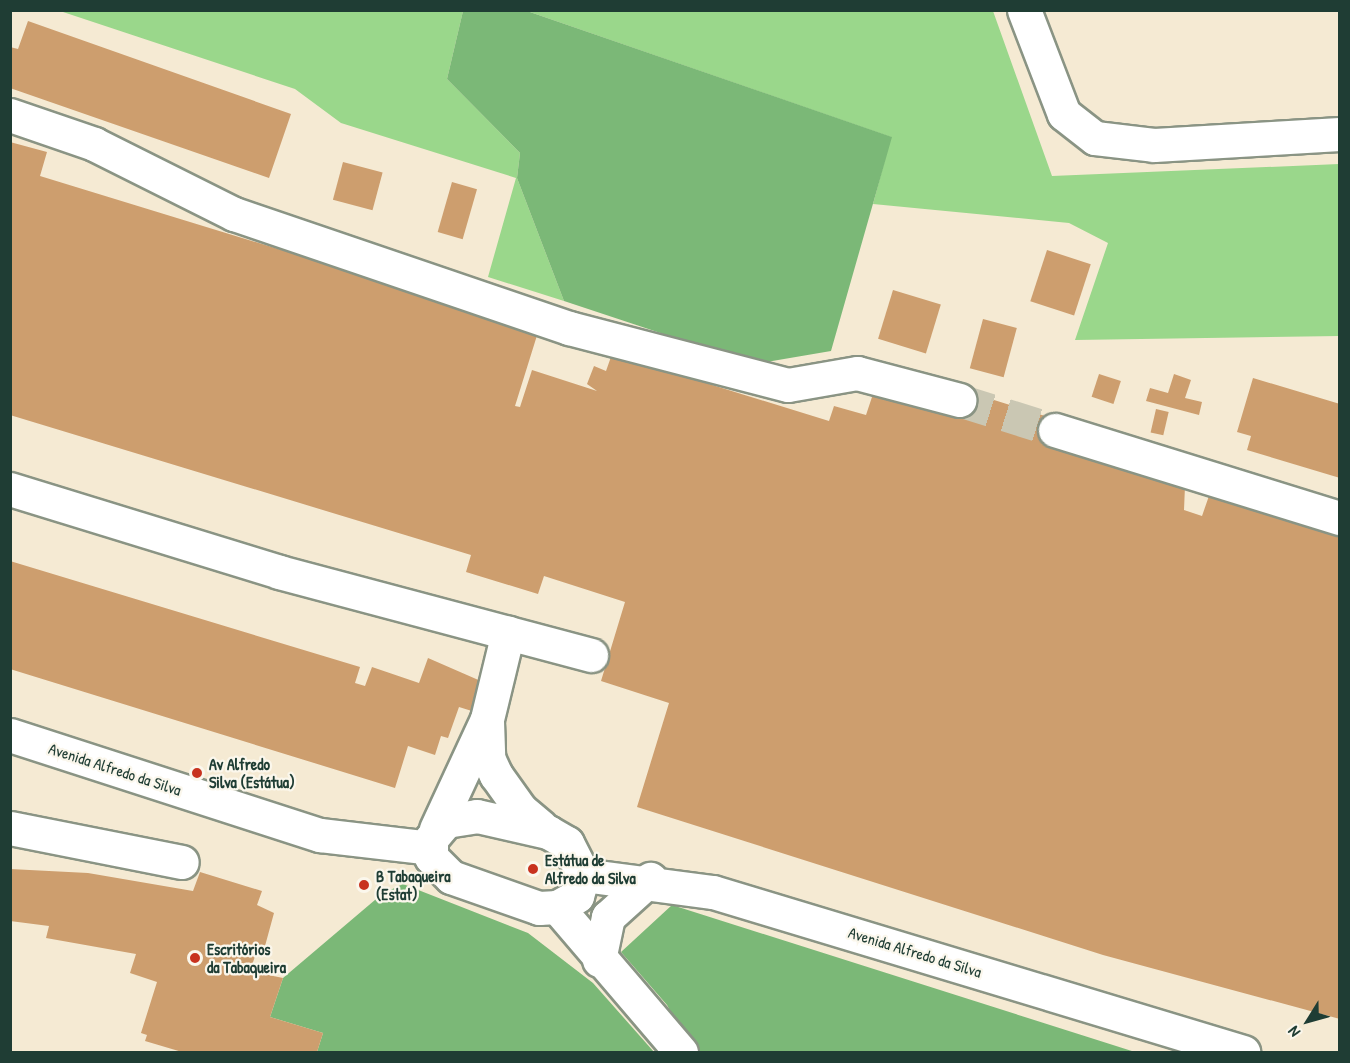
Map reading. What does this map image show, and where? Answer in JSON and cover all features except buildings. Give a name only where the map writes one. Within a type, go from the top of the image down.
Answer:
[{"type":"street","points":[[1024,10],[1064,114],[1095,138],[1154,145],[1340,134]]},
{"type":"street","points":[[10,115],[94,144],[234,214],[569,328],[788,385],[857,374],[959,400]]},
{"type":"street","points":[[1055,430],[1340,518]]},
{"type":"street","points":[[10,489],[279,572],[591,655]]},
{"type":"street","points":[[508,632],[487,719],[433,838],[438,866],[468,886],[528,905],[558,907],[577,896],[583,875]]},
{"type":"street","points":[[487,719],[488,758],[496,774],[521,810],[548,832]]},
{"type":"street","name":"Avenida Alfredo da Silva","points":[[10,735],[320,835],[433,838],[453,819],[477,816],[548,832],[567,843],[583,875],[650,879],[713,892],[1242,1053]]},
{"type":"street","points":[[10,828],[182,862]]},
{"type":"street","points":[[599,960],[608,916],[650,879]]},
{"type":"street","points":[[558,907],[599,960],[681,1053]]},
{"type":"green space","points":[[60,11],[463,11],[447,79],[520,153],[517,178],[564,301],[488,277],[516,178],[341,123],[295,89]]},
{"type":"green space","points":[[463,11],[527,11],[892,137],[831,351],[754,364],[564,301],[517,178],[520,153],[447,79]]},
{"type":"green space","points":[[527,11],[993,11],[1052,176],[1339,164],[1339,336],[1075,340],[1108,243],[1069,223],[873,204],[891,137]]},
{"type":"green space","points":[[403,884],[528,933],[593,983],[654,1052],[317,1052],[323,1033],[270,1017],[283,978],[382,894]]},
{"type":"green space","points":[[672,905],[1135,1052],[692,1052],[667,1005],[621,952]]},
{"type":"tunnel","points":[[959,400],[1055,430]]},
{"type":"place","name":"Av Alfredo Silva (Estátua)","points":[[197,773]]},
{"type":"place","name":"Estátua de Alfredo da Silva","points":[[533,869]]},
{"type":"place","name":"B Tabaqueira (Estat)","points":[[364,885]]},
{"type":"place","name":"Escritórios da Tabaqueira","points":[[195,958]]}]
